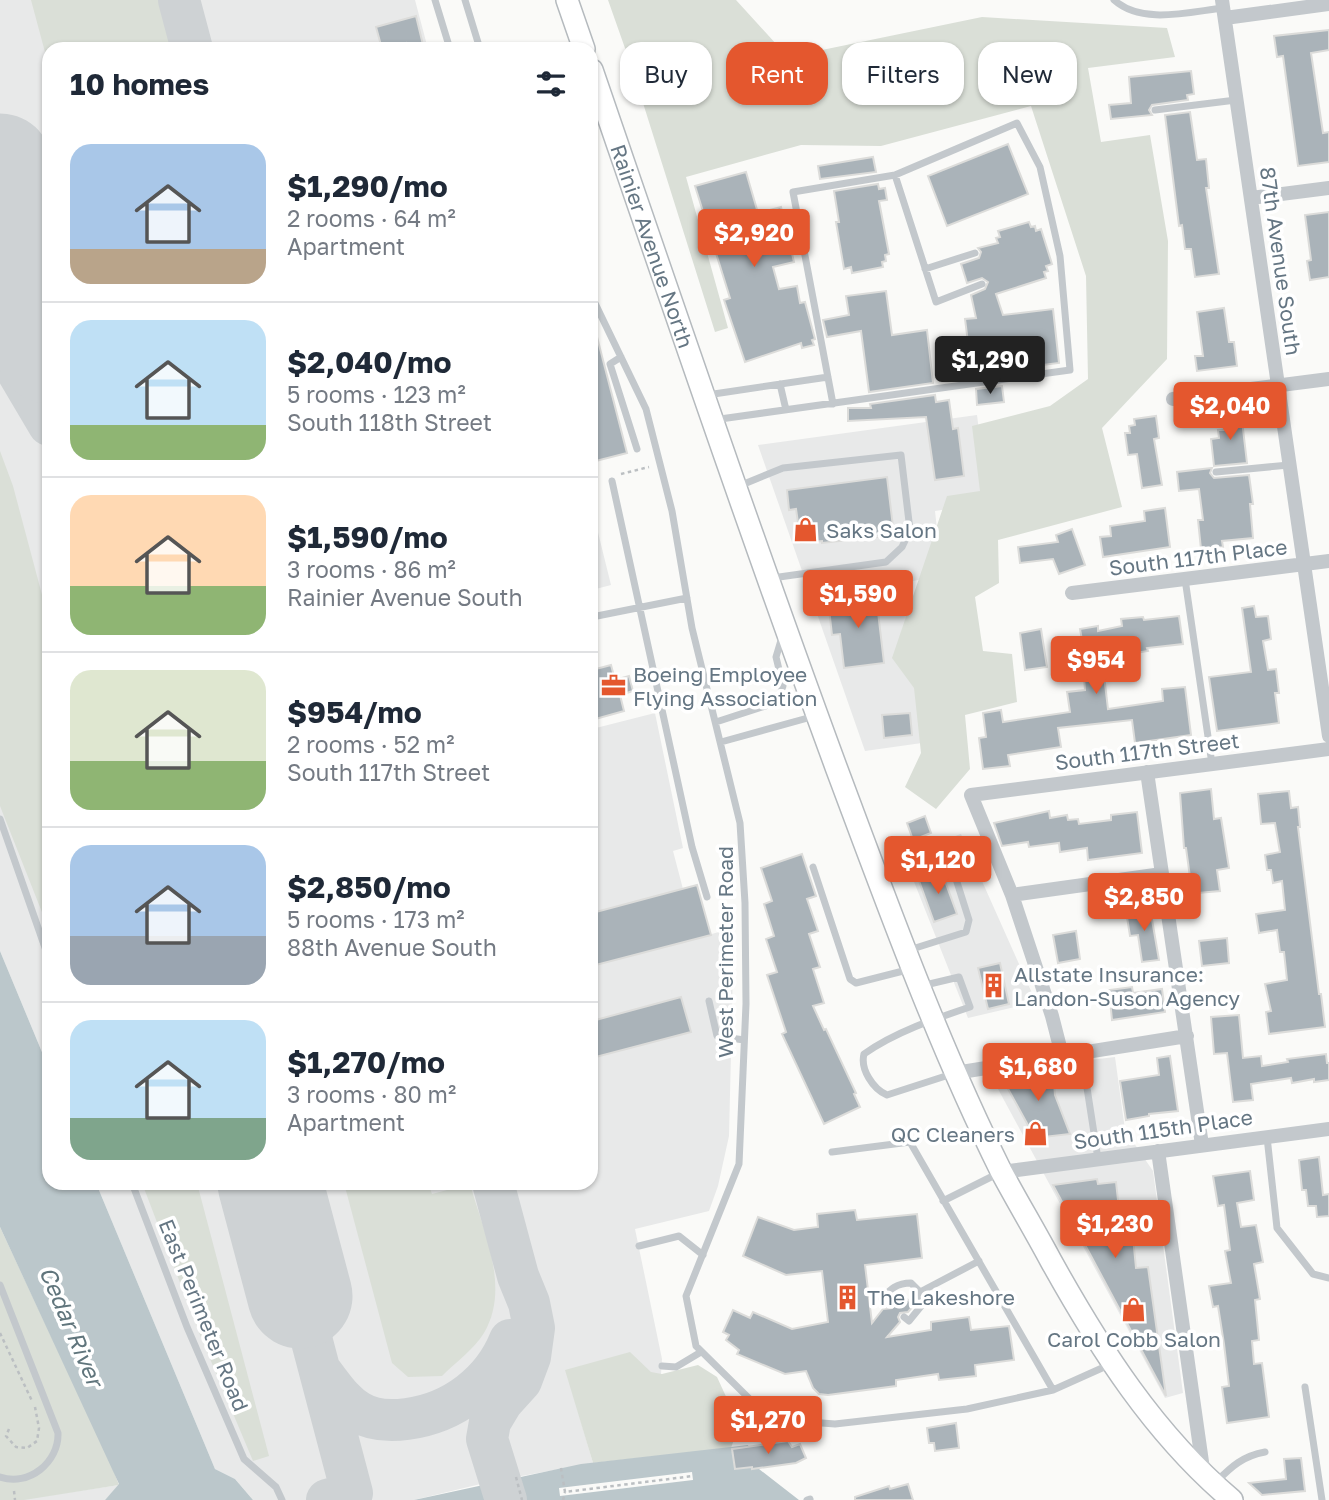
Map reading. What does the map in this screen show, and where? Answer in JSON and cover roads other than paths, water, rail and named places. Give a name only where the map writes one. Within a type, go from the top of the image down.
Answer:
[{"type":"main road","points":[[567,0],[582,42]]},
{"type":"main road","name":"Rainier Avenue North","points":[[598,87],[735,488],[817,715],[912,969],[955,1073],[1002,1172],[1064,1285],[1112,1363],[1163,1433],[1209,1481],[1232,1500]]},
{"type":"street","points":[[1223,9],[1329,4]]},
{"type":"street","name":"87th Avenue South","points":[[1223,9],[1329,736]]},
{"type":"street","points":[[1251,198],[1329,188]]},
{"type":"street","points":[[1173,399],[1329,379]]},
{"type":"street","name":"South 117th Place","points":[[1072,593],[1329,561]]},
{"type":"street","name":"South 117th Street","points":[[1012,895],[971,794],[1329,749]]},
{"type":"street","points":[[1147,772],[1202,1145]]},
{"type":"street","points":[[1069,1054],[1012,895],[1163,874]]},
{"type":"street","points":[[955,1073],[1187,1037]]},
{"type":"street","name":"South 115th Place","points":[[1002,1172],[1329,1129]]},
{"type":"street","points":[[1158,1151],[1209,1481]]},
{"type":"lane","points":[[436,0],[448,42]]},
{"type":"lane","points":[[465,0],[478,42]]},
{"type":"lane","points":[[1114,0],[1124,9],[1136,14],[1223,9]]},
{"type":"lane","points":[[1155,110],[1237,100]]},
{"type":"lane","points":[[713,420],[833,404],[1070,370],[1060,256],[1040,167],[1017,123],[895,175],[793,192],[833,404]]},
{"type":"lane","points":[[895,175],[936,302],[982,284]]},
{"type":"lane","points":[[925,269],[975,253]]},
{"type":"lane","name":"West Perimeter Road","points":[[598,309],[646,409],[673,511],[692,628],[740,823],[745,903],[744,1040],[739,1164],[687,1296],[696,1346],[770,1419],[835,1424],[967,1409],[1053,1390]]},
{"type":"lane","points":[[621,357],[610,363],[637,449]]},
{"type":"lane","points":[[704,396],[828,377]]},
{"type":"lane","points":[[780,384],[786,410]]},
{"type":"lane","points":[[735,488],[783,468],[901,455],[910,530],[902,547],[886,562],[768,578]]},
{"type":"lane","points":[[1216,472],[1289,465]]},
{"type":"lane","points":[[612,481],[692,847],[707,897]]},
{"type":"lane","points":[[1185,579],[1212,764]]},
{"type":"lane","points":[[598,616],[687,598]]},
{"type":"lane","points":[[777,702],[783,686],[776,657],[786,627]]},
{"type":"lane","points":[[716,722],[809,692]]},
{"type":"lane","points":[[721,742],[817,715]]},
{"type":"lane","points":[[0,819],[42,939]]},
{"type":"lane","points":[[813,867],[850,979],[856,983],[912,969],[966,932],[969,920],[950,860],[944,854],[936,852],[877,877]]},
{"type":"lane","points":[[912,969],[959,977],[970,1007],[933,1019],[864,1054],[862,1061],[877,1091],[887,1095],[955,1073]]},
{"type":"lane","points":[[709,1001],[717,1036],[744,1040]]},
{"type":"lane","points":[[1069,1054],[1085,1075],[1098,1159]]},
{"type":"lane","points":[[1267,1136],[1277,1228],[1313,1275],[1329,1278]]},
{"type":"lane","points":[[832,1152],[911,1142],[1053,1390],[1112,1363]]},
{"type":"lane","points":[[943,1201],[1002,1172]]},
{"type":"lane","name":"East Perimeter Road","points":[[135,1190],[187,1327],[244,1459],[276,1487],[282,1500]]},
{"type":"lane","points":[[639,1246],[679,1236],[703,1255]]},
{"type":"lane","points":[[920,1292],[979,1261]]},
{"type":"lane","points":[[887,1304],[882,1299],[890,1290],[901,1283],[911,1283],[920,1292],[922,1305],[909,1321],[904,1317]]},
{"type":"lane","points":[[0,1285],[59,1441],[50,1461],[33,1474],[13,1480],[0,1477]]},
{"type":"lane","points":[[662,1366],[676,1367],[701,1352]]},
{"type":"lane","points":[[1305,1387],[1322,1500]]},
{"type":"lane","points":[[1209,1481],[1240,1459],[1250,1454],[1265,1452]]},
{"type":"water","name":"Cedar River","points":[[0,951],[42,1052],[42,1190],[99,1190],[215,1469],[235,1479],[253,1500],[105,1500],[119,1484],[0,1227]]},
{"type":"water","points":[[748,1445],[759,1469],[799,1500],[414,1500],[581,1464]]},
{"type":"place","name":"Saks Salon","points":[[806,530]]},
{"type":"place","name":"Boeing Employee Flying Association","points":[[613,686]]},
{"type":"place","name":"Allstate Insurance: Landon-Suson Agency","points":[[994,986]]},
{"type":"place","name":"QC Cleaners","points":[[1035,1134]]},
{"type":"place","name":"The Lakeshore","points":[[847,1297]]},
{"type":"place","name":"Carol Cobb Salon","points":[[1134,1310]]}]
